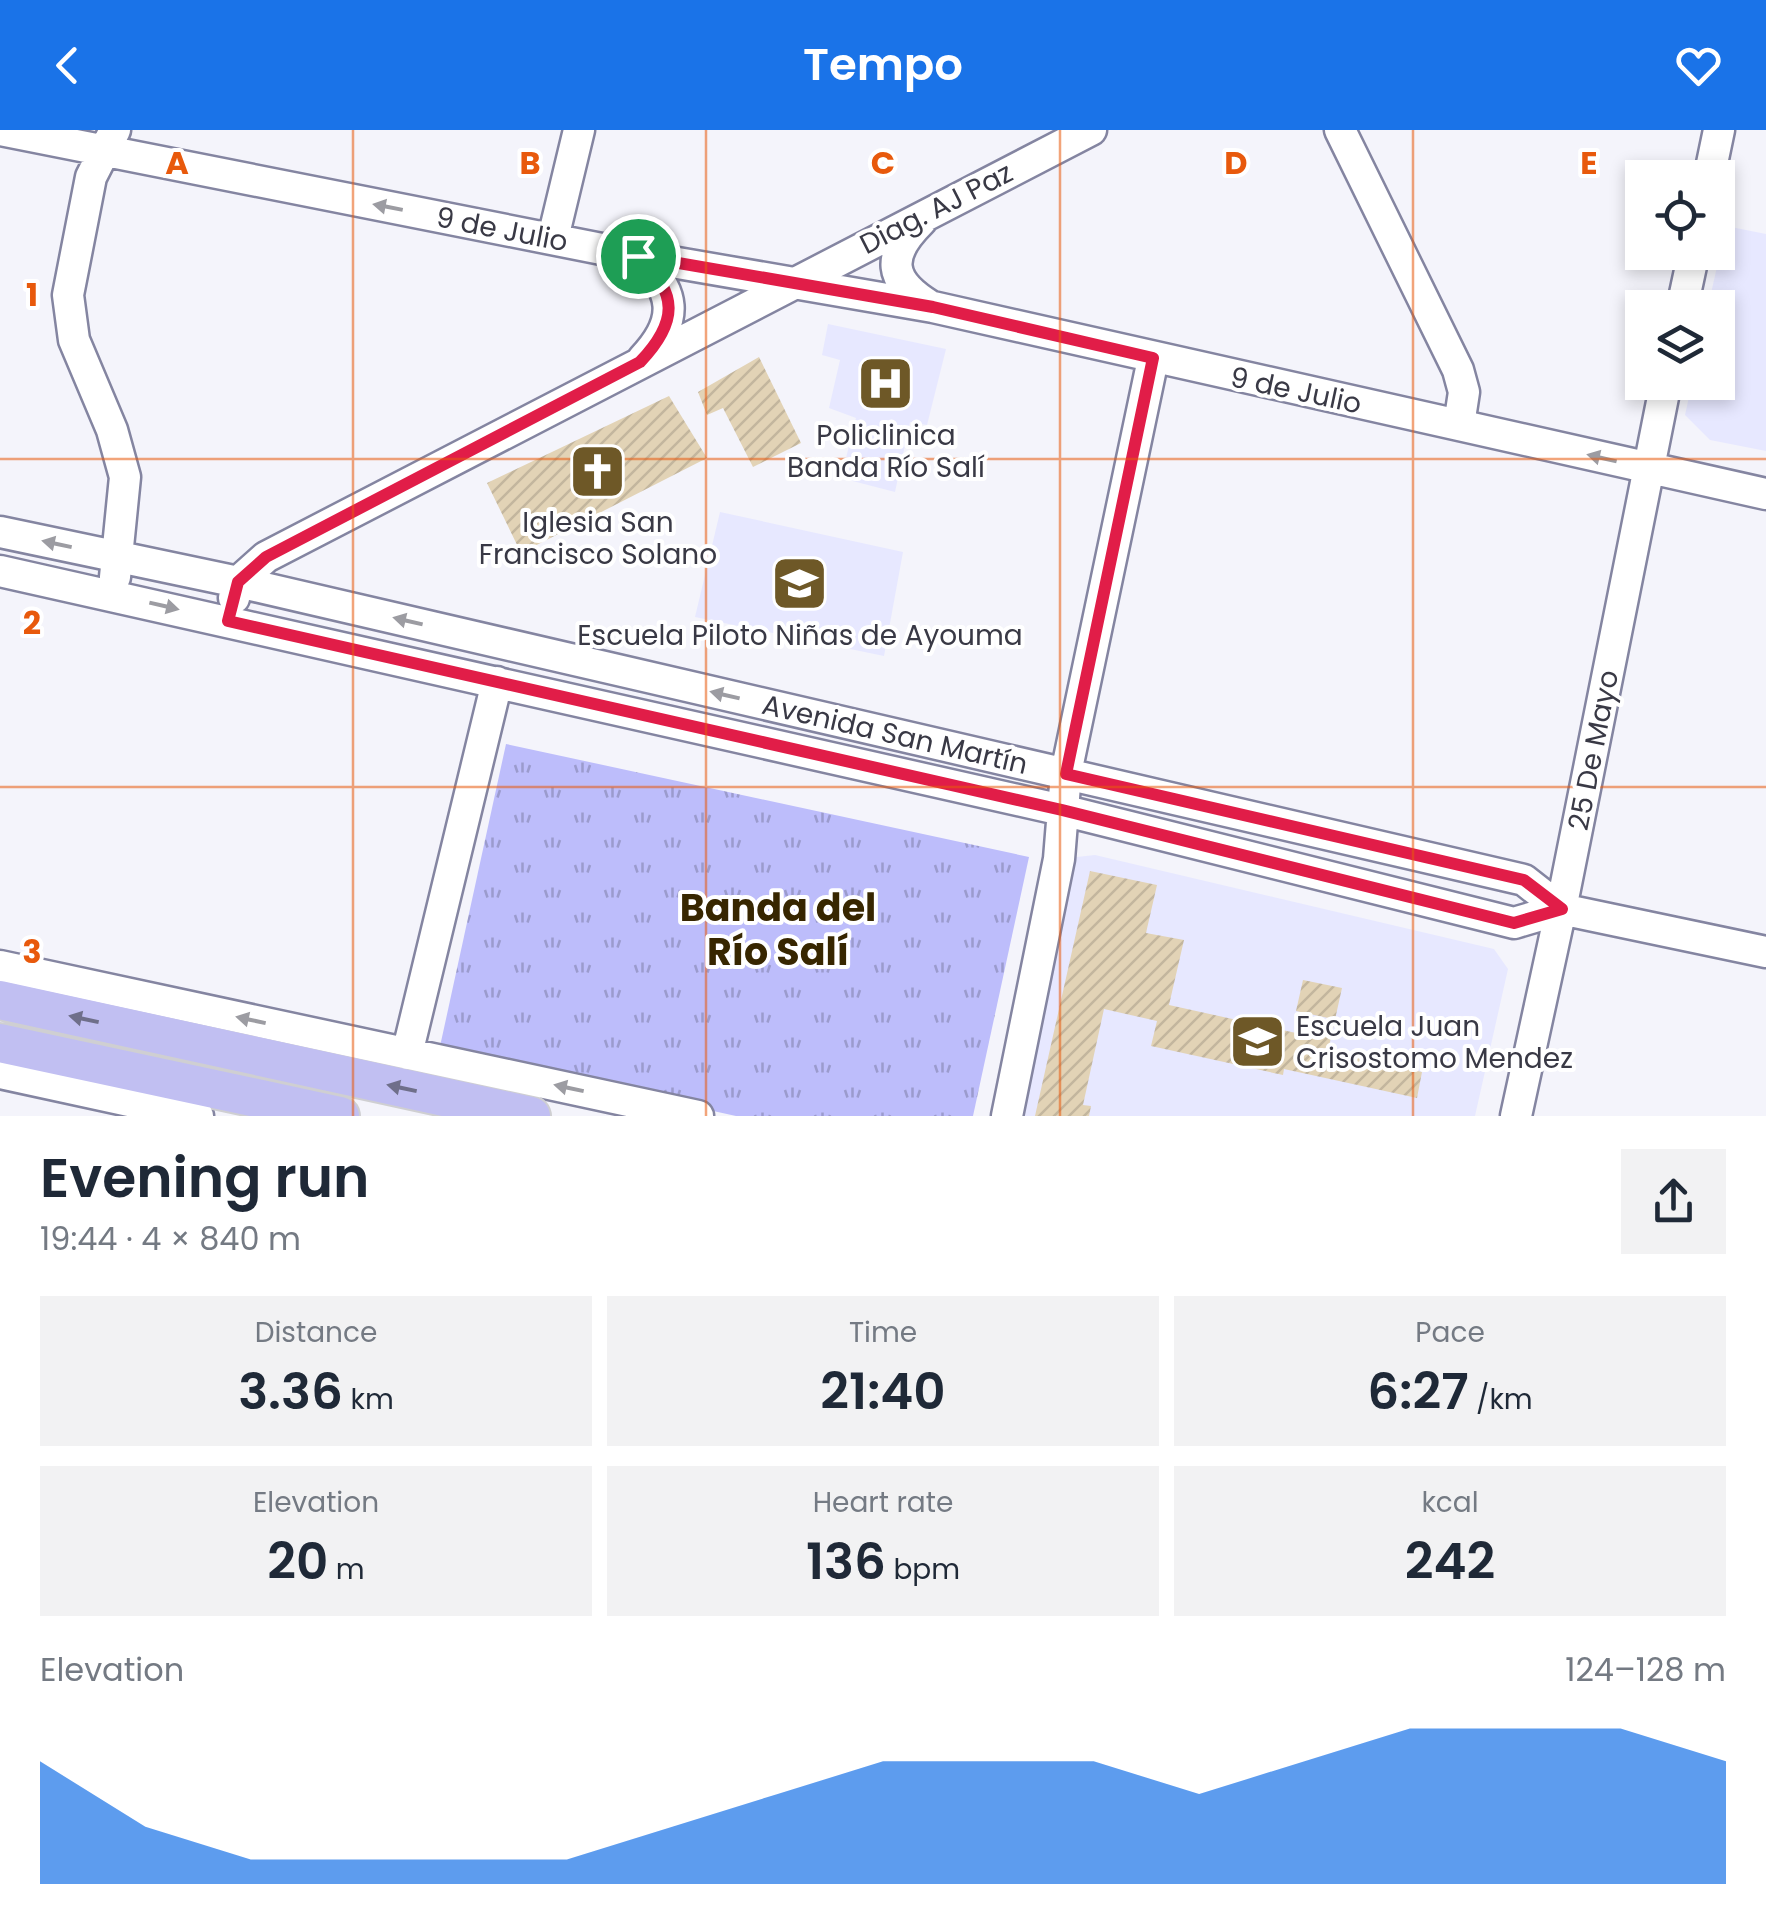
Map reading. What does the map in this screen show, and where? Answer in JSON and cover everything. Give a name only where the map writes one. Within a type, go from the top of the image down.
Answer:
[{"type":"main road","points":[[0,1000],[531,1116]]},
{"type":"main road","points":[[0,1043],[340,1116]]},
{"type":"street","name":"9 de Julio","points":[[0,130],[109,141],[638,256],[933,307],[1766,494]]},
{"type":"street","points":[[553,238],[579,130]]},
{"type":"street","name":"Diag. AJ Paz","points":[[238,582],[266,557],[1091,130]]},
{"type":"street","points":[[1340,130],[1458,370],[1464,392],[1459,425]]},
{"type":"street","points":[[1713,160],[1720,130]]},
{"type":"street","points":[[109,141],[92,178],[68,295],[74,340],[122,458],[125,478],[119,556],[111,594]]},
{"type":"street","points":[[932,210],[904,237],[898,248],[897,267],[900,282],[908,293],[933,307]]},
{"type":"street","points":[[638,256],[656,272],[668,293],[670,313],[654,347],[640,362]]},
{"type":"street","points":[[1007,1116],[1059,860],[1066,774],[1153,358]]},
{"type":"street","name":"25 De Mayo","points":[[1516,1116],[1562,909],[1662,400]]},
{"type":"street","name":"Avenida San Martín","points":[[0,532],[238,582],[1524,880],[1562,909]]},
{"type":"street","name":"Avenida San Martín","points":[[0,571],[1062,810],[1514,923],[1562,909]]},
{"type":"street","points":[[228,621],[238,582]]},
{"type":"street","points":[[407,1054],[497,682]]},
{"type":"street","points":[[1562,909],[1766,952]]},
{"type":"street","points":[[0,966],[698,1116]]},
{"type":"street","points":[[0,1073],[198,1116]]},
{"type":"shaded area","points":[[1735,228],[1766,234],[1766,451],[1710,440],[1685,415],[1688,400],[1735,400],[1735,290],[1712,290],[1716,270],[1735,270]]},
{"type":"shaded area","name":"Policlinica Banda Río Salí","points":[[828,324],[946,349],[927,425],[910,422],[895,492],[841,478],[856,418],[829,408],[840,360],[822,355]]},
{"type":"shaded area","name":"Escuela Piloto Niñas de Ayouma","points":[[720,512],[903,552],[884,656],[695,617]]},
{"type":"shaded area","name":"Escuela Juan Crisostomo Mendez","points":[[1095,855],[1494,949],[1508,969],[1475,1116],[1007,1116],[1059,859]]},
{"type":"green space","points":[[506,744],[1029,857],[973,1116],[736,1116],[439,1051]]},
{"type":"building","points":[[759,357],[801,443],[753,467],[723,408],[707,415],[698,392]]},
{"type":"building","name":"Iglesia San Francisco Solano","points":[[669,396],[707,458],[521,553],[487,483]]},
{"type":"building","points":[[1090,871],[1157,885],[1146,933],[1184,940],[1169,1005],[1323,1039],[1328,1018],[1296,1011],[1303,980],[1342,988],[1328,1051],[1422,1072],[1417,1098],[1284,1069],[1283,1075],[1151,1046],[1157,1021],[1104,1009],[1083,1105],[1091,1106],[1089,1116],[1035,1116]]},
{"type":"place","name":"Policlinica Banda Río Salí","points":[[886,384]]},
{"type":"place","name":"Iglesia San Francisco Solano","points":[[598,471]]},
{"type":"place","name":"Escuela Piloto Niñas de Ayouma","points":[[800,584]]},
{"type":"place","name":"Escuela Juan Crisostomo Mendez","points":[[1257,1042]]},
{"type":"district","name":"Banda del Río Salí","points":[[778,930]]},
{"type":"route","points":[[638,256],[933,307],[1153,358],[1066,774],[1524,880],[1562,909],[1514,923],[1062,810],[228,621],[238,582],[266,557],[640,362],[654,347],[670,313],[668,293],[656,272],[638,256]]}]
